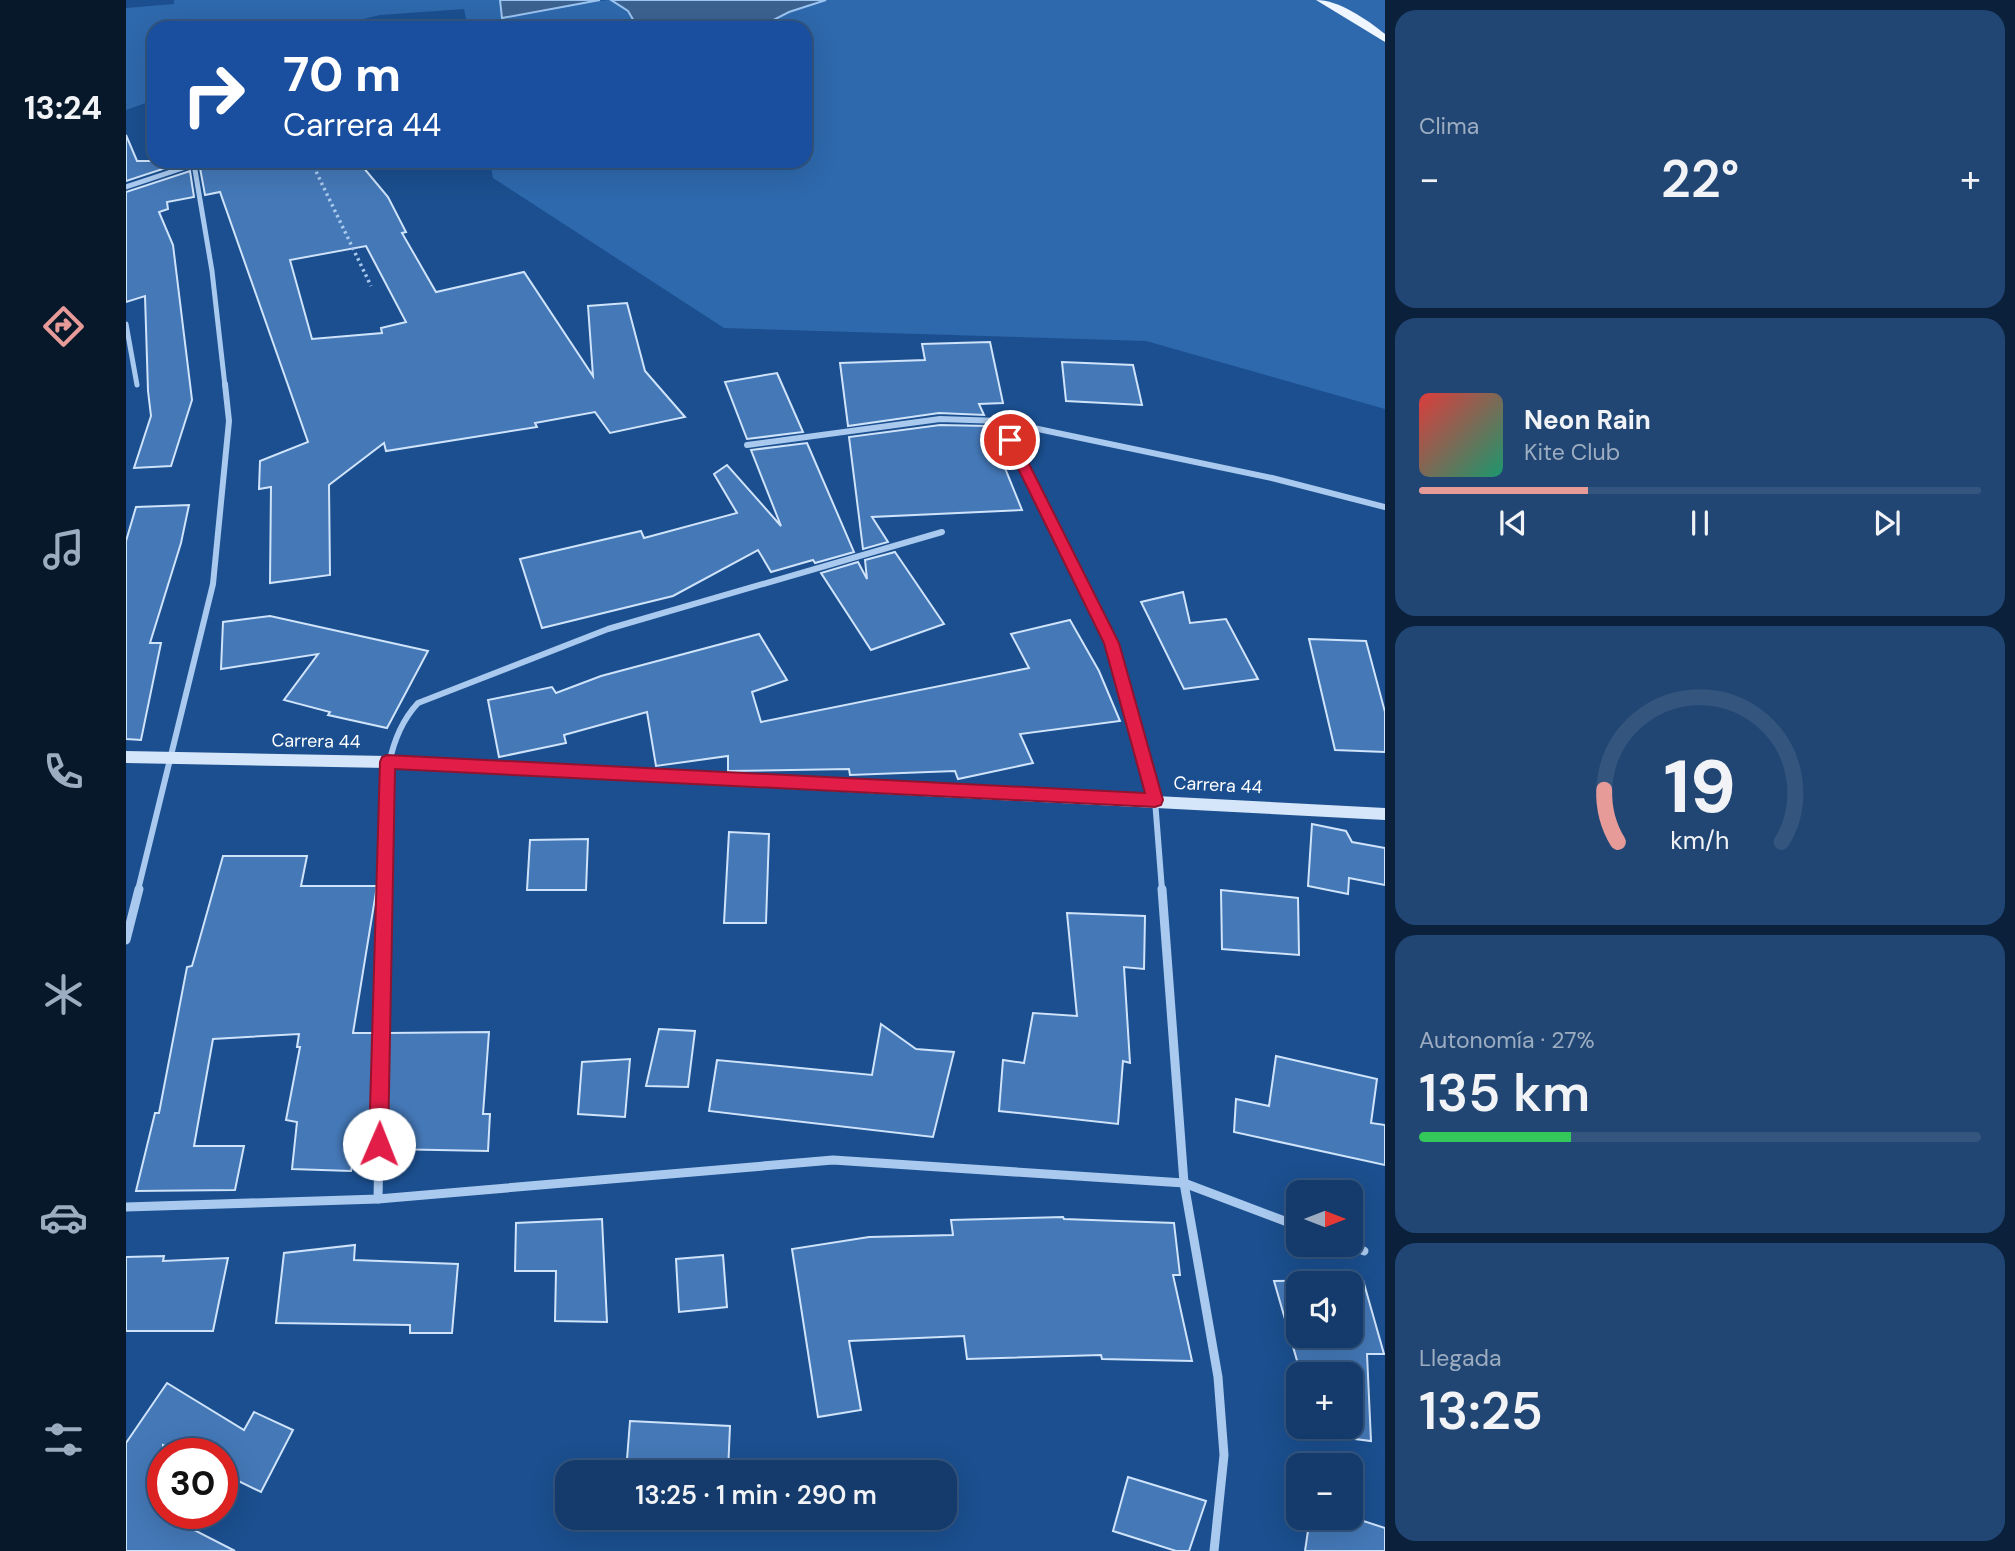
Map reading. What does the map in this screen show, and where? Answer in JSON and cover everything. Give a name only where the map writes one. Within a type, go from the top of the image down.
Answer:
[{"type":"main road","points":[[1321,0],[1371,28],[1385,39]]},
{"type":"main road","name":"Carrera 44","points":[[126,757],[387,762],[1385,814]]},
{"type":"street","points":[[126,187],[182,168]]},
{"type":"street","points":[[126,940],[213,584],[229,421],[212,271],[195,168]]},
{"type":"street","points":[[126,324],[137,385]]},
{"type":"street","points":[[747,445],[940,419],[1000,421],[1272,478],[1385,507]]},
{"type":"street","points":[[1000,421],[1111,643],[1155,800],[1185,1182],[1218,1377],[1224,1455],[1214,1551]]},
{"type":"street","points":[[378,1199],[387,762],[405,716],[418,703],[608,629],[942,532]]},
{"type":"street","points":[[126,1207],[378,1199],[833,1160],[1185,1182],[1286,1221]]},
{"type":"path","points":[[315,168],[371,286]]},
{"type":"shaded area","points":[[174,0],[500,0],[502,17],[612,0],[624,8],[633,21],[467,21],[464,9],[380,15],[355,21],[147,21],[147,102],[126,110],[126,8],[174,4]]},
{"type":"shaded area","points":[[500,0],[600,0],[502,18]]},
{"type":"shaded area","points":[[611,0],[826,0],[789,12],[772,21],[634,21],[628,11]]},
{"type":"shaded area","points":[[826,0],[1385,0],[1385,409],[1146,341],[724,328],[493,178],[491,168],[812,168],[812,21],[772,21],[789,12]]},
{"type":"building","points":[[126,135],[137,161],[147,161],[147,168],[166,168],[126,181]]},
{"type":"building","points":[[200,168],[364,168],[388,197],[406,232],[402,233],[436,292],[524,272],[593,376],[588,306],[627,303],[645,371],[685,417],[610,433],[595,412],[535,423],[537,427],[386,451],[384,443],[329,485],[330,575],[270,583],[271,487],[259,489],[260,461],[308,442],[220,192],[205,195]],"holes":[[[366,246],[406,322],[381,328],[382,333],[312,339],[290,260]]]},
{"type":"building","points":[[190,171],[194,197],[167,202],[168,209],[159,212],[173,245],[192,400],[171,466],[134,468],[151,416],[145,296],[126,302],[126,192]]},
{"type":"building","points":[[990,342],[1003,403],[979,404],[984,415],[939,413],[848,426],[840,363],[925,360],[922,344]]},
{"type":"building","points":[[1062,362],[1133,365],[1142,405],[1066,401]]},
{"type":"building","points":[[777,373],[803,432],[747,439],[725,382]]},
{"type":"building","points":[[940,425],[988,426],[1022,510],[872,517],[888,542],[863,549],[849,437]]},
{"type":"building","points":[[807,443],[854,552],[771,572],[758,550],[673,596],[542,628],[520,559],[641,531],[644,538],[737,513],[714,474],[727,465],[781,526],[751,450]]},
{"type":"building","points":[[189,505],[181,543],[150,643],[161,643],[141,740],[126,739],[126,541],[136,507]]},
{"type":"building","points":[[895,552],[944,624],[871,650],[821,573],[858,562],[867,579],[865,560]]},
{"type":"building","points":[[1183,592],[1190,623],[1226,619],[1258,679],[1184,689],[1141,602]]},
{"type":"building","points":[[270,616],[428,651],[387,728],[328,715],[330,712],[284,700],[318,654],[221,669],[223,622]]},
{"type":"building","points":[[1070,620],[1099,671],[1120,721],[1020,734],[1033,763],[958,779],[955,771],[850,775],[849,769],[728,771],[728,756],[656,766],[647,712],[564,735],[566,743],[499,757],[488,700],[552,687],[556,693],[601,676],[759,634],[787,680],[752,692],[761,722],[1029,668],[1011,634]]},
{"type":"building","points":[[1309,639],[1366,641],[1385,712],[1385,752],[1335,750]]},
{"type":"building","points":[[1312,824],[1346,831],[1352,842],[1385,848],[1385,885],[1349,878],[1348,894],[1308,886]]},
{"type":"building","points":[[729,832],[769,834],[766,923],[724,923]]},
{"type":"building","points":[[588,839],[586,890],[527,890],[530,840]]},
{"type":"building","points":[[223,856],[307,856],[301,886],[377,886],[353,1033],[374,1033],[372,1149],[355,1148],[351,1171],[292,1169],[297,1122],[286,1120],[300,1047],[297,1047],[299,1034],[213,1039],[194,1146],[244,1146],[235,1190],[136,1191],[155,1113],[159,1113],[187,967],[192,966]]},
{"type":"building","points":[[1221,890],[1298,898],[1299,955],[1222,949]]},
{"type":"building","points":[[1067,913],[1145,916],[1144,969],[1124,967],[1130,1063],[1123,1061],[1118,1124],[999,1111],[1003,1060],[1024,1063],[1033,1013],[1077,1016]]},
{"type":"building","points":[[881,1024],[916,1049],[954,1052],[933,1137],[709,1111],[717,1060],[872,1075]]},
{"type":"building","points":[[659,1029],[695,1031],[688,1087],[646,1086]]},
{"type":"building","points":[[489,1032],[483,1114],[490,1114],[488,1151],[386,1149],[388,1033]]},
{"type":"building","points":[[1276,1056],[1377,1079],[1371,1123],[1385,1125],[1385,1165],[1234,1132],[1236,1099],[1269,1106]]},
{"type":"building","points":[[630,1059],[625,1117],[578,1114],[582,1062]]},
{"type":"building","points":[[1063,1217],[1174,1223],[1180,1275],[1173,1275],[1192,1361],[1102,1359],[1101,1355],[967,1359],[964,1336],[849,1341],[861,1410],[818,1417],[792,1249],[869,1237],[953,1235],[951,1220]]},
{"type":"building","points":[[602,1219],[607,1322],[555,1321],[556,1271],[515,1271],[516,1223]]},
{"type":"building","points":[[355,1245],[354,1260],[458,1264],[452,1333],[410,1333],[410,1325],[276,1323],[284,1253]]},
{"type":"building","points":[[723,1255],[727,1307],[679,1312],[676,1259]]},
{"type":"building","points":[[164,1256],[163,1261],[228,1258],[213,1331],[126,1331],[126,1257]]},
{"type":"building","points":[[1363,1280],[1384,1354],[1367,1354],[1371,1441],[1355,1439],[1363,1439],[1363,1362],[1297,1362],[1293,1348],[1363,1348]]},
{"type":"building","points":[[1274,1281],[1286,1281],[1286,1323]]},
{"type":"building","points":[[167,1383],[244,1430],[254,1412],[293,1430],[261,1492],[238,1481],[238,1438],[147,1438],[147,1529],[192,1529],[235,1551],[126,1551],[126,1443]]},
{"type":"building","points":[[630,1421],[730,1426],[729,1460],[627,1460]]},
{"type":"building","points":[[1128,1477],[1206,1501],[1189,1551],[1176,1551],[1113,1531]]},
{"type":"building","points":[[1363,1521],[1385,1528],[1385,1551],[1305,1551],[1308,1530],[1363,1530]]},
{"type":"route","points":[[379,1144],[387,762],[1155,800],[1111,643],[1010,440]]}]
